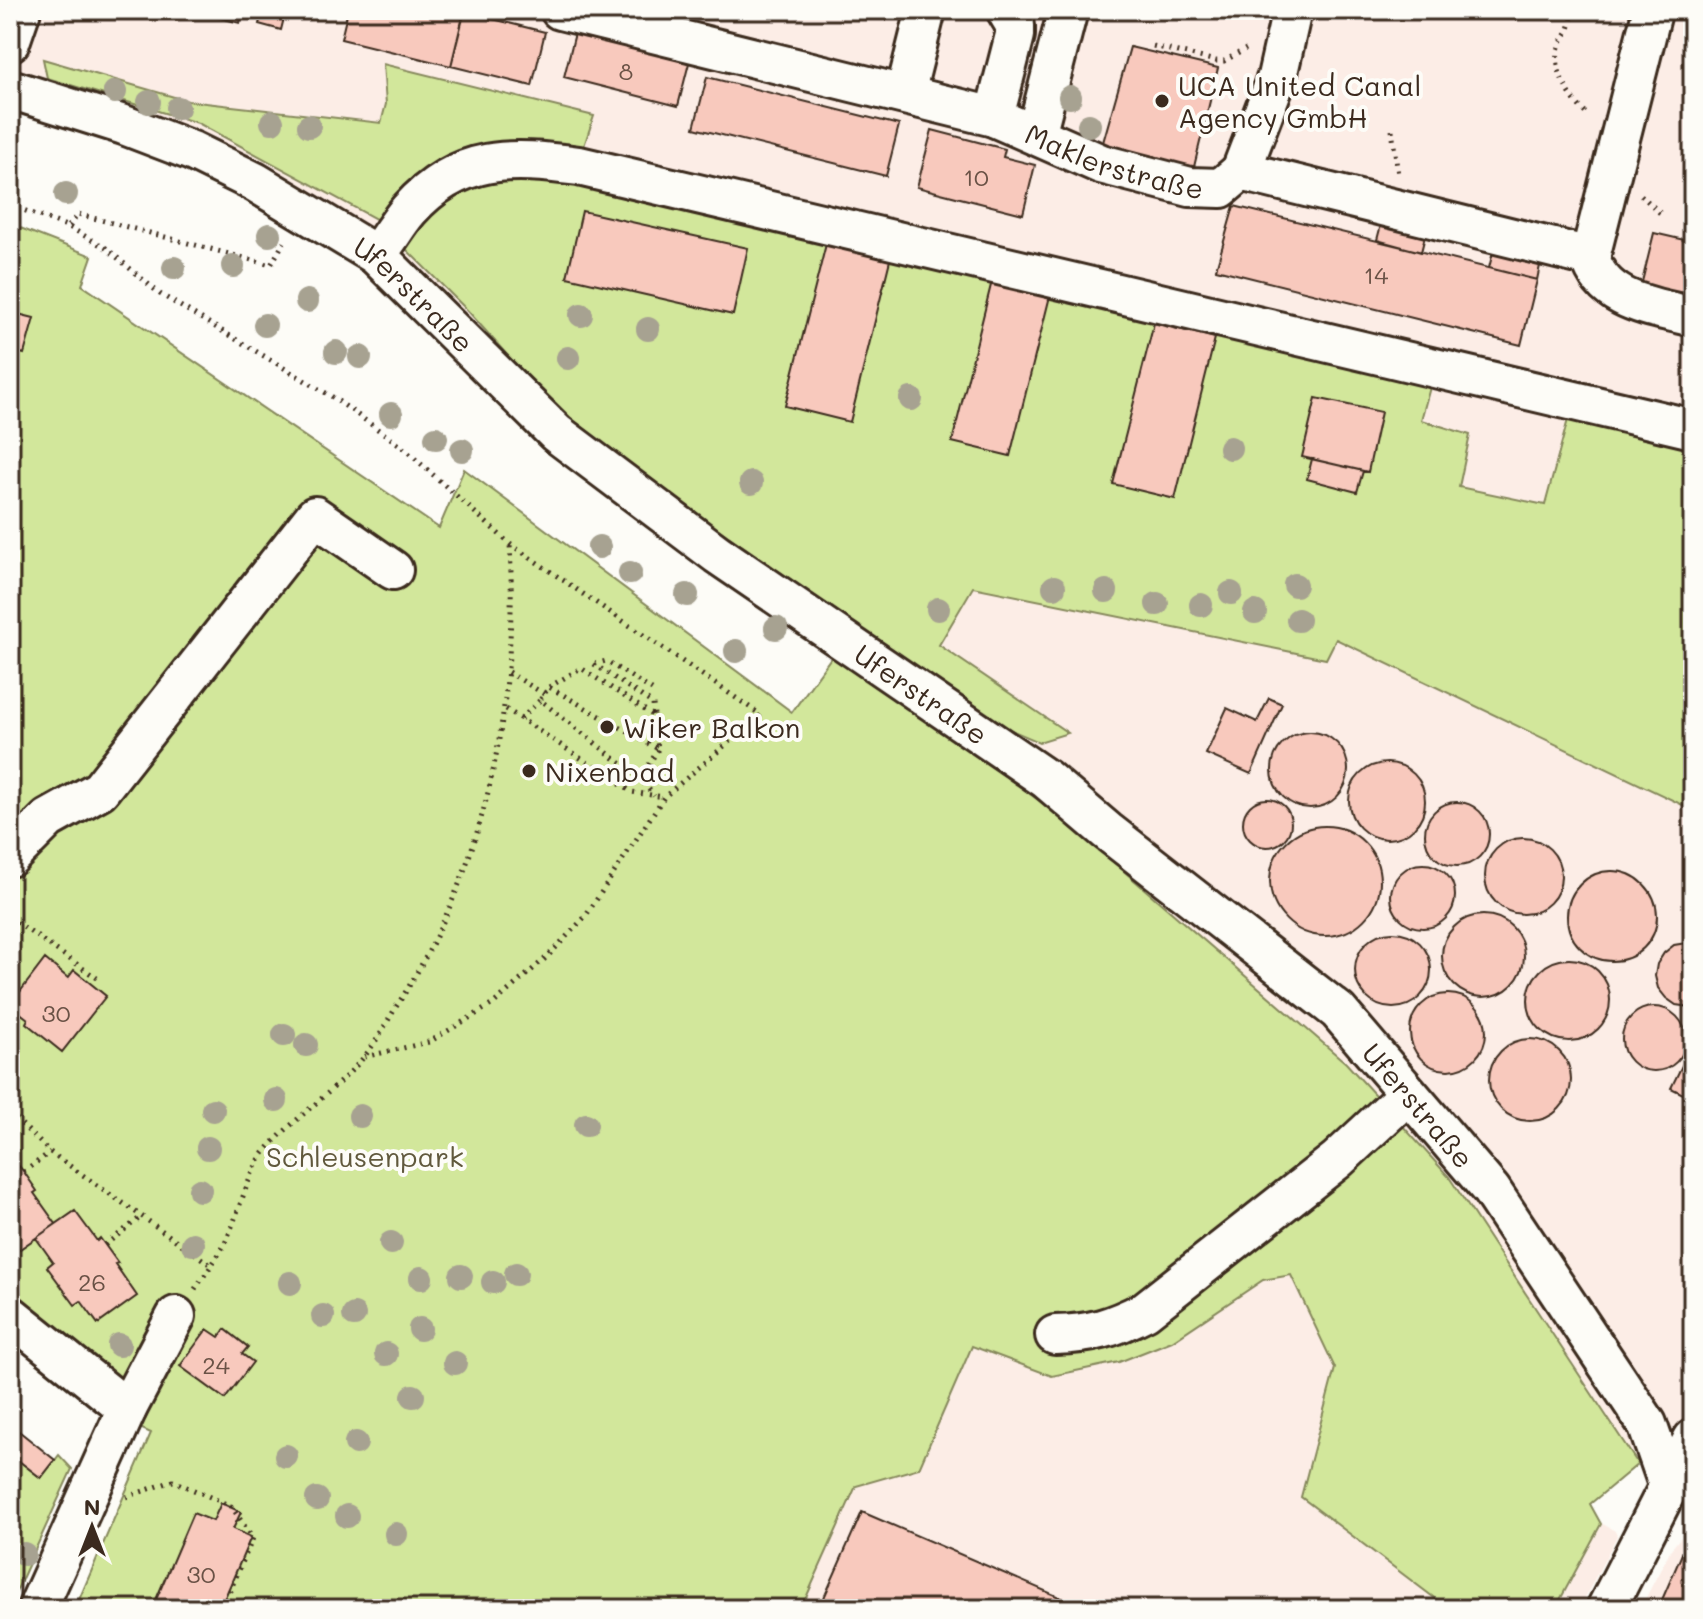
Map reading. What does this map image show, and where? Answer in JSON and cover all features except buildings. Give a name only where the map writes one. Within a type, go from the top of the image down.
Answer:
[{"type":"street","points":[[10,42],[21,10]]},
{"type":"street","name":"Maklerstraße","points":[[560,10],[649,21],[994,117],[1101,164],[1190,187],[1221,188],[1241,171],[1590,257]]},
{"type":"street","points":[[994,117],[1015,35],[1015,25],[1006,10]]},
{"type":"street","points":[[1036,135],[1068,10]]},
{"type":"street","points":[[1241,171],[1277,77],[1292,10]]},
{"type":"street","points":[[905,94],[921,11]]},
{"type":"street","points":[[1651,16],[1590,257],[1599,279],[1618,294],[1693,317]]},
{"type":"street","name":"Uferstraße","points":[[10,89],[124,125],[192,151],[255,182],[376,255],[556,433],[717,554],[1046,779],[1107,831],[1338,1011],[1491,1190],[1647,1424],[1669,1487]]},
{"type":"street","points":[[376,255],[408,212],[431,189],[477,164],[506,159],[579,166],[1693,429]]},
{"type":"street","points":[[10,857],[48,819],[100,790],[315,516],[393,570]]},
{"type":"street","points":[[1055,1335],[1111,1328],[1145,1311],[1337,1160],[1408,1094]]},
{"type":"street","points":[[37,1609],[127,1409],[184,1304]]},
{"type":"street","points":[[10,1315],[127,1409]]},
{"type":"street","points":[[1606,1609],[1693,1439]]},
{"type":"path","points":[[1573,10],[1559,47],[1563,84],[1574,102],[1617,145]]},
{"type":"path","points":[[1153,46],[1224,61]]},
{"type":"path","points":[[10,205],[69,227],[106,248],[160,294],[331,396],[400,445],[510,544],[761,715],[664,797],[585,917],[547,957],[504,995],[429,1042],[364,1057]]},
{"type":"path","points":[[69,227],[78,214],[271,265]]},
{"type":"path","points":[[184,1304],[224,1245],[261,1156],[364,1057],[411,985],[441,927],[472,845],[493,777],[506,708],[513,606],[510,544]]},
{"type":"path","points":[[641,779],[658,749],[653,704],[594,664],[606,661],[652,690]]},
{"type":"path","points":[[521,719],[549,687],[581,668],[654,716]]},
{"type":"path","points":[[508,672],[544,694]]},
{"type":"path","points":[[549,687],[658,749]]},
{"type":"path","points":[[540,700],[641,779],[654,796]]},
{"type":"path","points":[[506,708],[632,792],[664,797]]},
{"type":"path","points":[[10,918],[97,978]]},
{"type":"path","points":[[10,1113],[50,1152],[211,1265]]},
{"type":"path","points":[[24,1172],[50,1152]]},
{"type":"path","points":[[105,1245],[141,1217]]},
{"type":"path","points":[[97,1475],[127,1498],[173,1481],[231,1506],[253,1538],[222,1609]]},
{"type":"shaded area","points":[[10,10],[1693,10],[1693,1456],[1638,1464],[1449,1177],[1346,1063],[1060,816],[532,430],[329,242],[184,162],[10,107]]},
{"type":"shaded area","points":[[781,740],[1629,1468],[1590,1504],[1596,1520],[1615,1531],[1617,1536],[1579,1609],[464,1609]]},
{"type":"shaded area","points":[[1681,1537],[1693,1543],[1693,1609],[1640,1609],[1671,1549]]},
{"type":"green space","points":[[43,59],[188,101],[381,123],[386,104],[383,64],[594,116],[583,149],[1438,358],[1421,420],[1470,435],[1459,487],[1545,505],[1570,412],[1693,442],[1693,810],[1336,639],[1326,659],[973,587],[939,645],[1068,733],[1039,742],[1004,727],[711,524],[548,401],[468,311],[376,219],[198,123],[47,78]]},
{"type":"green space","name":"Schleusenpark","points":[[10,224],[92,256],[82,285],[439,528],[464,469],[792,712],[835,652],[1060,816],[1346,1063],[1449,1177],[1638,1464],[1590,1504],[1601,1524],[1555,1609],[1449,1609],[1301,1497],[1335,1368],[1291,1275],[1263,1280],[1172,1341],[1119,1362],[1052,1376],[972,1346],[919,1468],[856,1486],[801,1609],[75,1609],[151,1433],[122,1420],[10,1315]]},
{"type":"green space","points":[[10,1454],[41,1478],[59,1455],[72,1469],[10,1605]]},
{"type":"place","name":"UCA United Canal Agency GmbH","points":[[1162,101]]},
{"type":"place","name":"Wiker Balkon","points":[[607,727]]},
{"type":"place","name":"Nixenbad","points":[[529,771]]}]
